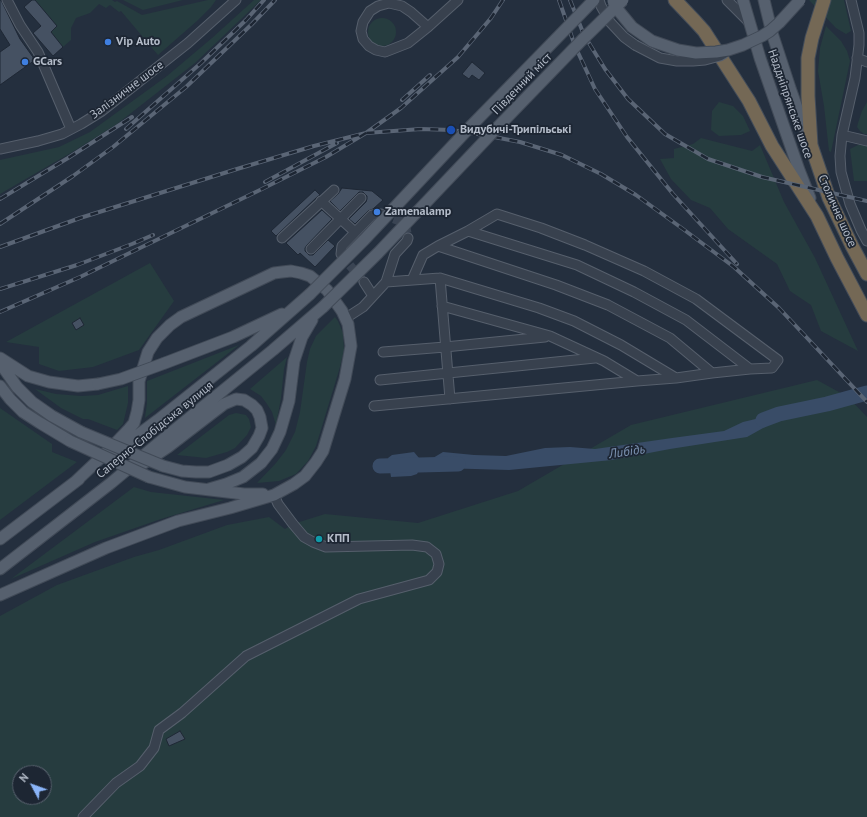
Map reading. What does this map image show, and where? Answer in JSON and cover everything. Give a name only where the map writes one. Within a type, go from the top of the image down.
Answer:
[{"type":"highway","name":"Столичне шосе","points":[[674,0],[704,31],[749,101],[772,146],[817,216],[867,315]]},
{"type":"highway","name":"Столичне шосе","points":[[824,0],[812,38],[808,58],[808,114],[811,145],[829,198],[867,274]]},
{"type":"main road","name":"Південний міст","points":[[310,294],[370,234],[488,108],[594,0]]},
{"type":"main road","points":[[613,0],[618,10],[632,27],[652,41],[678,50],[696,53],[728,50],[743,45],[770,31],[780,23],[800,0]]},
{"type":"main road","name":"Південний міст","points":[[320,310],[378,252],[582,40],[623,0]]},
{"type":"main road","name":"Наддніпрянське шосе","points":[[743,0],[777,109],[817,216]]},
{"type":"main road","name":"Наддніпрянське шосе","points":[[764,0],[772,33],[811,145]]},
{"type":"main road","points":[[0,595],[106,548],[178,521],[274,495],[305,476],[323,451],[345,379],[351,346],[346,318],[335,300],[327,290],[310,276],[301,272],[291,271],[274,274],[181,317],[170,325],[157,338],[148,352],[139,381],[139,400],[134,423],[110,450],[74,483]]},
{"type":"main road","name":"Саперно-Слобідська вулиця","points":[[0,539],[158,420],[252,346],[310,294]]},
{"type":"main road","points":[[0,358],[28,376],[48,382],[78,386],[98,384],[121,379],[233,337],[297,306]]},
{"type":"main road","name":"Саперно-Слобідська вулиця","points":[[0,569],[111,483],[320,310]]},
{"type":"main road","points":[[244,494],[237,488],[237,484],[243,477],[261,463],[272,449],[280,432],[289,401],[294,361],[302,337],[320,310]]},
{"type":"main road","points":[[0,363],[16,387],[32,402],[52,416],[81,432],[162,466],[182,471],[209,472],[228,465],[242,457],[252,448],[262,428],[257,410],[244,400],[236,399],[224,404],[168,447],[111,483]]},
{"type":"main road","points":[[0,386],[23,412],[40,423],[70,440],[149,477],[185,487],[244,494],[274,495]]},
{"type":"main road","points":[[209,489],[243,477]]},
{"type":"street","points":[[7,0],[20,25],[38,52],[71,129]]},
{"type":"street","points":[[225,11],[232,0]]},
{"type":"street","name":"Залізничне шосе","points":[[0,149],[62,134],[102,111],[188,44],[236,0]]},
{"type":"street","points":[[428,28],[412,12],[402,6],[389,4],[378,6],[370,11],[362,22],[360,31],[362,38],[369,46],[376,50],[385,52],[408,43],[428,28],[458,0]]},
{"type":"street","points":[[599,0],[610,22],[624,37],[635,45],[660,58],[693,61],[705,60],[720,56],[728,50]]},
{"type":"street","points":[[727,0],[749,22]]},
{"type":"street","points":[[851,0],[859,33],[859,45],[853,84],[842,135],[840,156],[841,172],[850,204],[867,241]]},
{"type":"street","points":[[857,58],[867,62]]},
{"type":"street","points":[[842,135],[867,141]]},
{"type":"street","points":[[282,238],[334,190]]},
{"type":"street","points":[[311,249],[361,198]]},
{"type":"street","points":[[322,201],[355,232]]},
{"type":"street","points":[[341,254],[342,246],[372,215],[381,214]]},
{"type":"street","points":[[374,406],[772,368],[778,360],[696,299],[644,271],[585,245],[541,228],[497,214],[422,255],[412,280]]},
{"type":"street","points":[[468,231],[577,265],[634,292],[686,320],[750,369]]},
{"type":"street","points":[[346,318],[363,307],[386,282],[395,254],[408,238]]},
{"type":"street","points":[[438,246],[556,285],[608,305],[670,338],[712,373]]},
{"type":"street","points":[[386,282],[440,278],[539,308],[574,321],[621,345],[676,378]]},
{"type":"street","points":[[440,278],[450,399]]},
{"type":"street","points":[[364,282],[373,296]]},
{"type":"street","points":[[442,306],[550,336],[596,358],[638,381]]},
{"type":"street","points":[[383,352],[550,336]]},
{"type":"street","points":[[380,380],[596,358]]},
{"type":"street","points":[[83,817],[116,783],[140,766],[154,748],[159,730],[182,713],[246,656],[359,599],[429,580],[437,572],[440,564],[436,554],[427,547],[412,545],[326,547],[313,542],[304,537],[293,524],[278,504],[274,495]]},
{"type":"green space","points":[[35,0],[112,0],[115,2],[117,1],[142,15],[208,0],[216,0],[197,21],[158,55],[121,11],[119,12],[110,5],[106,8],[99,4],[90,13],[76,18],[71,28],[71,40],[63,47],[51,32],[57,26]]},
{"type":"green space","points":[[123,0],[183,0],[143,10]]},
{"type":"green space","points":[[254,0],[261,0],[195,63],[117,124],[0,194],[0,160],[59,147],[90,132],[167,76]]},
{"type":"green space","points":[[809,0],[844,0],[851,31],[846,34],[836,28]]},
{"type":"green space","points":[[382,18],[388,19],[392,22],[395,26],[395,38],[392,42],[388,45],[382,46],[376,45],[372,42],[369,38],[368,32],[369,26],[372,22],[376,19]]},
{"type":"green space","points":[[826,26],[841,41],[847,51],[850,61],[831,152],[829,151],[818,71],[820,48]]},
{"type":"green space","points":[[719,102],[733,106],[743,116],[750,131],[741,135],[719,136],[711,130],[712,111]]},
{"type":"green space","points":[[867,102],[867,134],[864,134],[857,127],[862,111]]},
{"type":"green space","points":[[701,138],[752,151],[760,145],[784,202],[815,258],[858,351],[821,331],[811,305],[790,291],[777,264],[728,229],[710,208],[691,200],[671,179],[660,159],[674,158],[674,149],[693,144]]},
{"type":"green space","points":[[862,143],[867,144],[867,181],[854,181],[850,149]]},
{"type":"green space","points":[[150,263],[174,301],[139,350],[93,367],[59,371],[39,364],[39,347],[6,342]]},
{"type":"green space","points":[[335,317],[343,333],[344,350],[316,446],[308,461],[296,474],[279,481],[257,483],[286,450],[295,432],[300,412],[310,349],[316,336]]},
{"type":"green space","points":[[239,345],[145,418],[147,381]]},
{"type":"green space","points":[[287,357],[276,425],[272,412],[267,404],[261,396],[250,389]]},
{"type":"green space","points":[[817,380],[848,397],[867,417],[867,817],[0,817],[0,616],[57,585],[227,525],[269,517],[285,529],[293,524],[325,514],[418,523],[518,491],[631,425]]},
{"type":"green space","points":[[128,386],[128,403],[123,424],[117,430],[88,419],[83,419],[61,408],[35,389],[56,394],[81,396],[98,395]]},
{"type":"green space","points":[[0,408],[52,444],[52,452],[77,462],[0,520]]},
{"type":"green space","points":[[236,413],[246,415],[249,419],[251,427],[247,435],[235,448],[206,458],[177,455],[229,415]]},
{"type":"green space","points":[[134,487],[151,492],[224,500],[161,519],[95,542],[11,579]]},
{"type":"water","points":[[781,411],[781,418],[747,437],[612,460],[509,470],[440,468],[433,458],[443,452],[506,456],[545,448],[570,447],[595,449],[724,431],[743,422]]},
{"type":"water","points":[[414,452],[419,458],[420,468],[417,474],[411,476],[391,477],[388,458],[392,455]]},
{"type":"building","points":[[0,0],[20,39],[35,60],[0,85],[0,52],[10,45],[0,29]]},
{"type":"building","points":[[32,0],[35,0],[57,26],[51,32],[63,47],[53,56],[33,33],[41,26],[24,7]]},
{"type":"building","points":[[472,62],[485,73],[479,80],[472,75],[469,79],[462,74]]},
{"type":"building","points":[[342,188],[372,191],[383,200],[373,209],[368,211],[355,224],[349,219],[366,202],[367,196],[363,192],[359,192],[340,211],[330,201]]},
{"type":"building","points":[[315,190],[320,195],[276,236],[271,231]]},
{"type":"building","points":[[322,210],[332,219],[307,245],[305,251],[309,255],[313,255],[328,240],[335,246],[315,267],[300,253],[298,255],[286,243]]},
{"type":"building","points":[[80,318],[84,325],[76,330],[72,323]]},
{"type":"building","points":[[180,731],[185,739],[169,746],[166,739]]},
{"type":"waterway","name":"Либідь","points":[[763,420],[779,414],[827,404],[867,393]]},
{"type":"waterway","name":"Либідь","points":[[380,466],[458,464]]},
{"type":"tunnel","points":[[381,214],[405,223],[408,238]]},
{"type":"tunnel","points":[[341,255],[364,282]]},
{"type":"railway","points":[[126,129],[201,63],[246,20],[264,0]]},
{"type":"railway","points":[[0,224],[73,176],[113,147],[186,87],[275,0]]},
{"type":"railway","points":[[0,312],[80,277],[262,189],[326,157],[366,133],[401,108],[458,57],[491,18],[503,0]]},
{"type":"railway","points":[[559,0],[575,46],[595,89],[627,137],[673,194],[737,264]]},
{"type":"railway","points":[[570,0],[584,35],[605,69],[628,99],[665,134],[708,159],[762,177],[867,201]]},
{"type":"railway","points":[[402,100],[430,75]]},
{"type":"railway","points":[[0,199],[132,117]]},
{"type":"railway","points":[[0,247],[80,218],[237,169],[314,146],[366,133],[421,129],[451,130],[484,135],[520,142],[562,155],[601,174],[636,195],[734,267],[779,308],[867,402]]},
{"type":"railway","points":[[265,182],[337,143]]},
{"type":"railway","points":[[0,289],[77,265],[153,235]]},
{"type":"place","name":"Vip Auto","points":[[108,42]]},
{"type":"place","name":"GCars","points":[[25,62]]},
{"type":"place","name":"Видубичі-Трипільські","points":[[451,130]]},
{"type":"place","name":"Zamenalamp","points":[[377,212]]},
{"type":"place","name":"КПП","points":[[319,539]]}]
